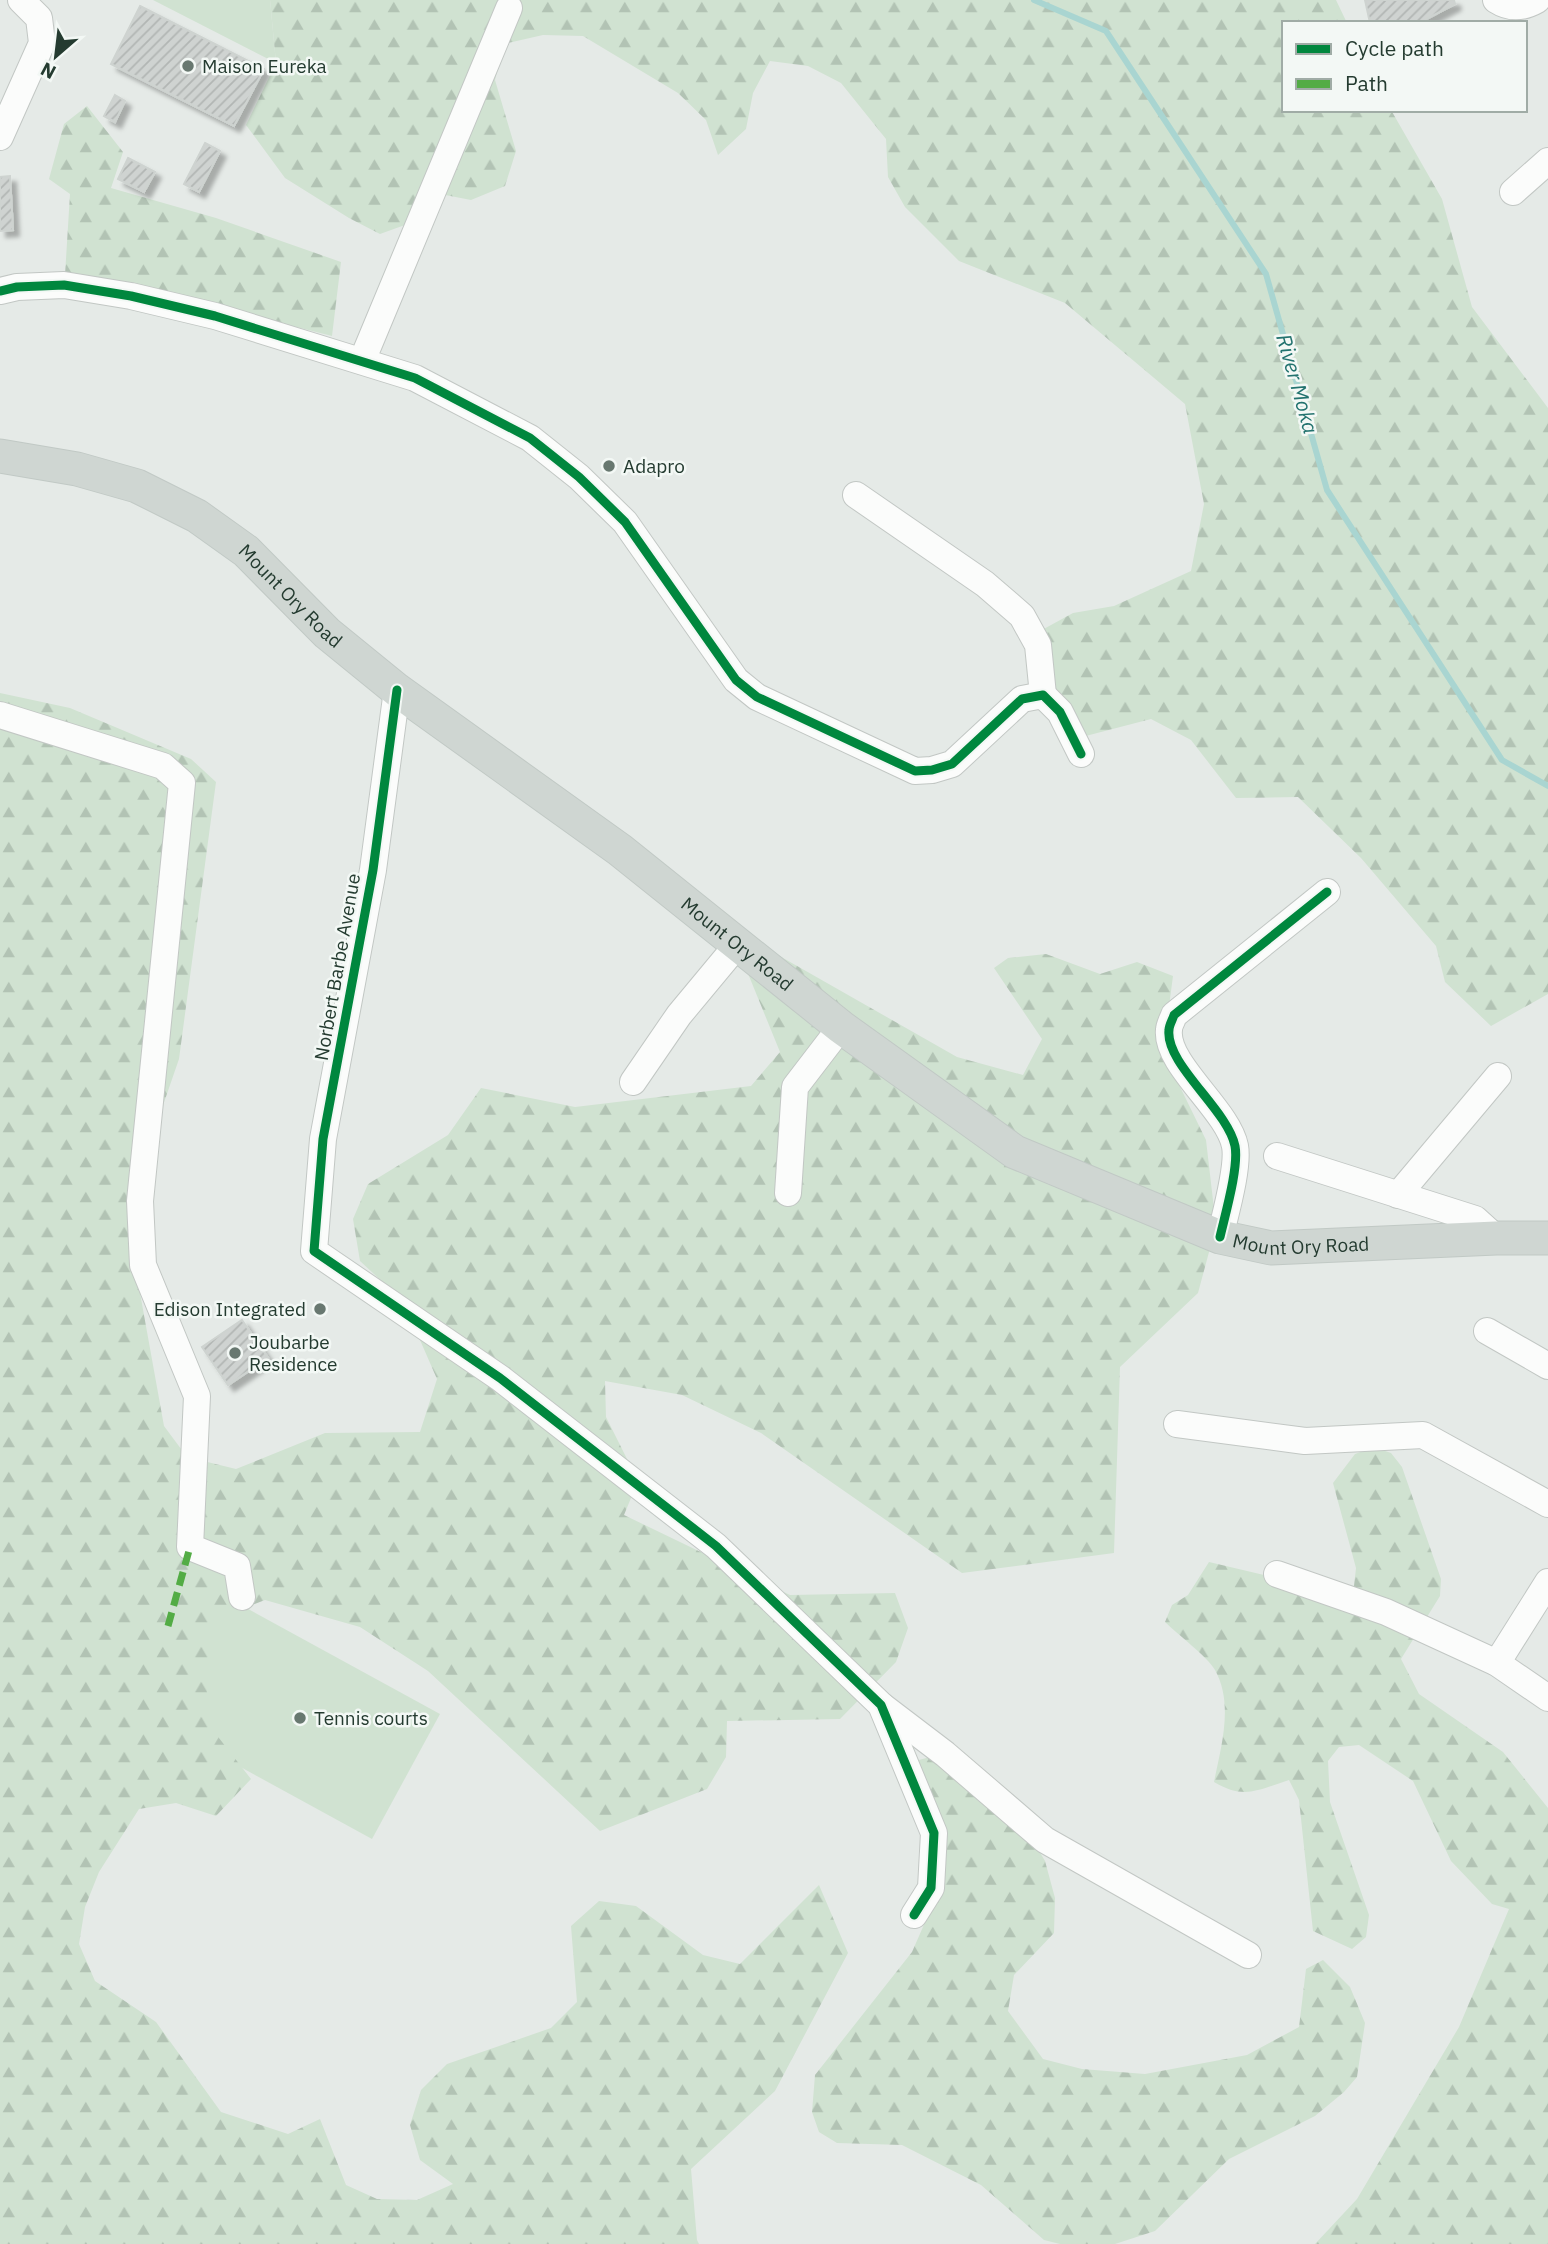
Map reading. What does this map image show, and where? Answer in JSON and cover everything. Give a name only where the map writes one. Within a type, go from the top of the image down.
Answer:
[{"type":"main road","name":"Mount Ory Road","points":[[0,456],[77,469],[137,486],[197,516],[246,551],[327,633],[397,690],[620,850],[841,1027],[1015,1152],[1220,1237],[1271,1248],[1548,1238]]},
{"type":"street","points":[[0,137],[42,43],[39,18],[21,0]]},
{"type":"street","points":[[1496,0],[1514,7],[1526,6],[1537,0],[1548,12]]},
{"type":"street","points":[[362,361],[509,8]]},
{"type":"street","points":[[1513,192],[1548,161]]},
{"type":"street","points":[[0,291],[17,287],[64,285],[131,296],[215,316],[415,378],[530,438],[579,477],[625,522],[736,680],[758,697],[915,771],[932,771],[952,764],[1022,699],[1043,695]]},
{"type":"street","points":[[856,495],[985,584],[1022,616],[1038,645],[1043,695],[1060,712],[1081,754]]},
{"type":"street","name":"Norbert Barbe Avenue","points":[[397,690],[373,870],[323,1139],[314,1251],[500,1378],[716,1545],[880,1705]]},
{"type":"street","points":[[0,715],[163,765],[182,783],[140,1201],[143,1265],[197,1396],[190,1547],[237,1566],[242,1597]]},
{"type":"street","points":[[1220,1237],[1234,1170],[1235,1147],[1224,1122],[1178,1059],[1170,1044],[1169,1030],[1174,1015],[1327,892]]},
{"type":"street","points":[[633,1082],[679,1016],[738,944]]},
{"type":"street","points":[[788,1193],[795,1087],[841,1027]]},
{"type":"street","points":[[1398,1195],[1498,1076]]},
{"type":"street","points":[[1277,1156],[1475,1219],[1496,1238]]},
{"type":"street","points":[[1487,1331],[1548,1366]]},
{"type":"street","points":[[1177,1424],[1305,1441],[1423,1435],[1548,1504]]},
{"type":"street","points":[[1278,1574],[1386,1612],[1497,1663],[1548,1698]]},
{"type":"street","points":[[1497,1663],[1548,1582]]},
{"type":"street","points":[[880,1705],[934,1833],[931,1888],[914,1915]]},
{"type":"street","points":[[880,1705],[945,1754],[1045,1840],[1248,1955]]},
{"type":"green space","points":[[153,0],[270,0],[276,63]]},
{"type":"green space","points":[[270,0],[1336,0],[1346,21],[1282,21],[1282,112],[1392,112],[1442,199],[1472,307],[1548,408],[1548,994],[1491,1026],[1445,982],[1436,946],[1361,858],[1298,797],[1236,798],[1191,740],[1151,719],[1078,738],[1060,704],[1040,631],[1073,613],[1114,606],[1191,571],[1204,504],[1185,404],[1065,303],[959,261],[905,207],[888,177],[886,139],[841,83],[808,66],[770,61],[753,93],[746,129],[718,155],[706,120],[678,93],[583,36],[543,35],[504,44],[495,80],[516,151],[505,186],[471,200],[435,193],[416,221],[380,234],[285,178],[246,125],[276,63]]},
{"type":"green space","points":[[87,106],[123,152],[111,188],[216,218],[341,262],[332,336],[198,302],[65,275],[70,194],[49,179],[64,124]]},
{"type":"green space","points":[[0,693],[70,708],[191,759],[216,782],[179,1059],[131,1198],[133,1254],[164,1426],[187,1457],[236,1469],[325,1433],[420,1432],[437,1379],[403,1301],[360,1261],[353,1219],[368,1184],[448,1135],[481,1088],[575,1107],[751,1086],[780,1052],[740,954],[755,942],[957,1057],[1023,1075],[1042,1039],[994,968],[1008,958],[1046,954],[1100,974],[1137,962],[1173,976],[1163,1052],[1206,1140],[1216,1226],[1198,1293],[1120,1367],[1114,1553],[962,1573],[761,1433],[682,1395],[605,1381],[606,1417],[638,1481],[624,1515],[790,1595],[895,1593],[908,1628],[896,1662],[840,1719],[727,1721],[726,1757],[707,1789],[600,1831],[428,1671],[360,1627],[265,1600],[226,1615],[217,1629],[206,1664],[208,1724],[251,1779],[216,1816],[176,1803],[139,1809],[99,1872],[85,1907],[79,1944],[95,1981],[156,2022],[221,2112],[288,2134],[320,2119],[346,2185],[377,2199],[417,2200],[453,2184],[420,2160],[410,2125],[421,2090],[447,2064],[551,2028],[577,2002],[571,1926],[599,1901],[636,1906],[703,1955],[740,1964],[819,1885],[848,1953],[775,2091],[691,2169],[699,2244],[0,2244]]},
{"type":"green space","points":[[1374,1447],[1391,1453],[1402,1467],[1441,1579],[1440,1596],[1401,1659],[1419,1694],[1503,1752],[1548,1808],[1548,2244],[1315,2244],[1357,2199],[1459,2027],[1509,1909],[1492,1904],[1451,1861],[1413,1781],[1359,1745],[1339,1747],[1328,1761],[1330,1802],[1369,1915],[1366,1937],[1352,1949],[1313,1931],[1299,1800],[1289,1780],[1251,1792],[1234,1791],[1214,1782],[1224,1726],[1221,1683],[1206,1659],[1165,1622],[1172,1605],[1188,1595],[1209,1562],[1264,1575],[1339,1600],[1354,1586],[1356,1568],[1333,1483],[1355,1454]]},
{"type":"green space","name":"Tennis courts","points":[[228,1598],[440,1714],[372,1839],[160,1723]]},
{"type":"green space","points":[[934,1756],[1035,1844],[1045,1861],[1055,1898],[1054,1933],[1014,1975],[1008,2011],[1043,2059],[1082,2069],[1145,2074],[1247,2055],[1299,2027],[1306,1969],[1323,1960],[1350,1987],[1365,2023],[1357,2077],[1344,2092],[1315,2116],[1229,2159],[1155,2231],[1115,2244],[1060,2244],[1044,2240],[981,2185],[902,2145],[837,2143],[819,2132],[812,2112],[815,2075],[912,1952],[937,1895],[915,1761]]},
{"type":"building","points":[[1365,0],[1454,0],[1455,4],[1423,21],[1370,21]]},
{"type":"building","name":"Maison Eureka","points":[[140,6],[264,69],[234,126],[111,64]]},
{"type":"building","points":[[115,95],[125,101],[115,122],[104,116]]},
{"type":"building","points":[[205,143],[220,151],[199,192],[184,184]]},
{"type":"building","points":[[128,158],[155,172],[144,192],[118,179]]},
{"type":"building","points":[[10,176],[13,230],[0,231],[0,177]]},
{"type":"building","name":"Joubarbe Residence","points":[[242,1320],[268,1358],[228,1385],[202,1347]]},
{"type":"waterway","name":"River Moka","points":[[1034,0],[1106,31],[1266,274],[1327,490],[1502,760],[1548,786]]},
{"type":"marked path","points":[[168,1626],[190,1547]]},
{"type":"cycle path","points":[[0,291],[17,287],[64,285],[131,296],[215,316],[415,378],[530,438],[579,477],[625,522],[736,680],[757,697],[915,771],[932,770],[952,764],[1022,699],[1043,695],[1060,712],[1081,754]]},
{"type":"cycle path","points":[[397,690],[373,870],[323,1139],[314,1251],[500,1378],[716,1546],[881,1705],[934,1833],[931,1888],[914,1915]]},
{"type":"cycle path","points":[[1220,1237],[1233,1178],[1235,1146],[1221,1117],[1177,1057],[1170,1043],[1170,1026],[1174,1015],[1327,892]]},
{"type":"place","name":"Maison Eureka","points":[[188,66]]},
{"type":"place","name":"Adapro","points":[[609,466]]},
{"type":"place","name":"Edison Integrated","points":[[320,1309]]},
{"type":"place","name":"Joubarbe Residence","points":[[235,1353]]},
{"type":"place","name":"Tennis courts","points":[[300,1718]]}]
